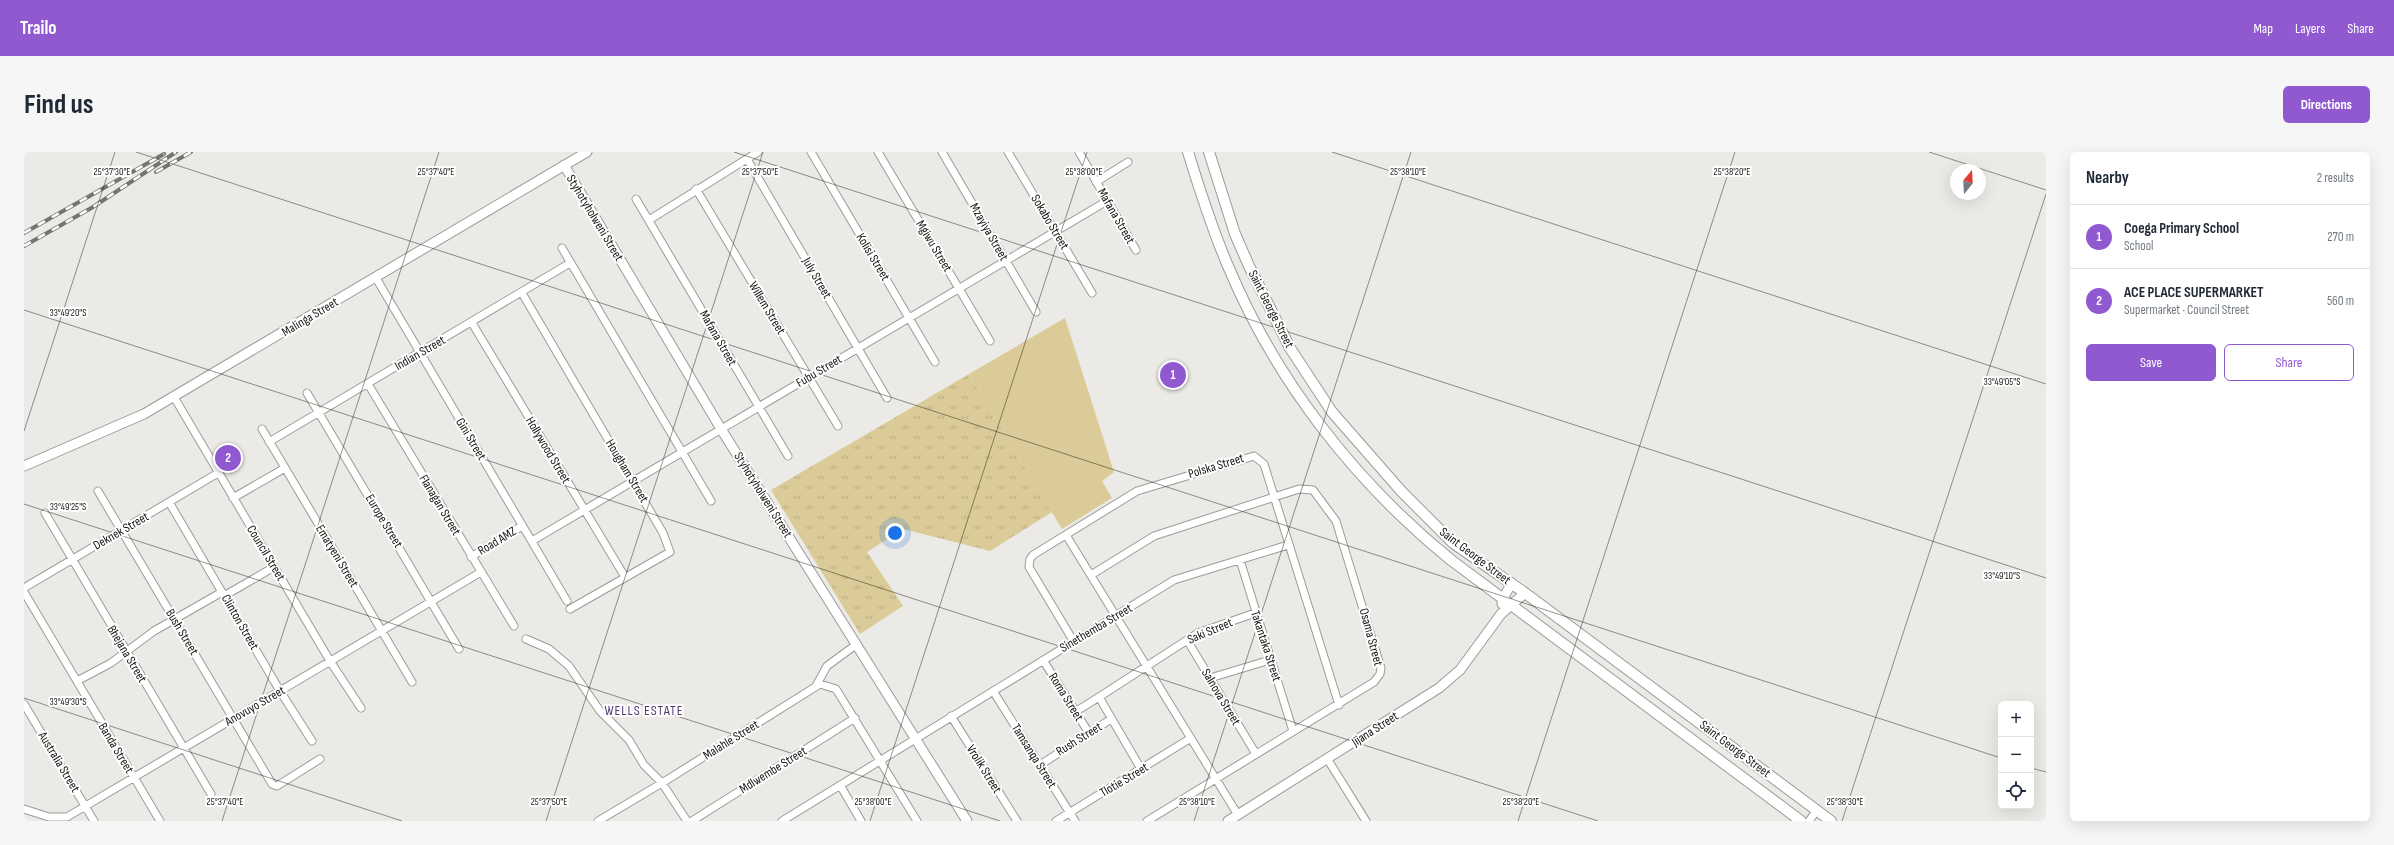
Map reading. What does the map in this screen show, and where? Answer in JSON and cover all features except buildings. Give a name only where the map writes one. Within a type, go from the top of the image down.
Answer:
[{"type":"main road","name":"Saint George Street","points":[[1188,152],[1207,211],[1230,272],[1269,347],[1302,400],[1335,445],[1399,515],[1451,560],[1802,821]]},
{"type":"main road","name":"Saint George Street","points":[[1209,152],[1235,234],[1249,266],[1290,348],[1332,412],[1366,452],[1439,530],[1479,562],[1512,583],[1831,821]]},
{"type":"street","name":"Malinga Street","points":[[24,466],[144,414],[587,152]]},
{"type":"street","points":[[648,220],[758,152]]},
{"type":"street","name":"Kolisi Street","points":[[810,152],[935,362]]},
{"type":"street","name":"Mgiwu Street","points":[[878,152],[990,341]]},
{"type":"street","name":"Mzayiya Street","points":[[942,152],[1036,312]]},
{"type":"street","name":"Sokabo Street","points":[[1008,152],[1092,293]]},
{"type":"street","name":"Mafana Street","points":[[1079,152],[1136,250]]},
{"type":"street","name":"July Street","points":[[747,159],[887,398]]},
{"type":"street","name":"Mafana Street","points":[[1096,182],[1128,162]]},
{"type":"street","name":"Styhotyholweni Street","points":[[564,165],[721,429],[967,821]]},
{"type":"street","name":"Willem Street","points":[[696,189],[838,426]]},
{"type":"street","name":"Mafana Street","points":[[636,199],[788,456]]},
{"type":"street","name":"Fubu Street","points":[[532,541],[584,512],[633,481],[683,453],[857,348],[1056,233],[1107,201]]},
{"type":"street","points":[[562,248],[711,501]]},
{"type":"street","name":"Indian Street","points":[[270,442],[420,352],[472,323],[570,263]]},
{"type":"street","name":"Gini Street","points":[[376,278],[567,601]]},
{"type":"street","name":"Hougham Street","points":[[522,293],[663,533],[670,552],[570,609]]},
{"type":"street","name":"Hollywood Street","points":[[472,323],[584,512],[625,577]]},
{"type":"street","name":"Flanagan Street","points":[[368,384],[514,626]]},
{"type":"street","name":"Europe Street","points":[[308,393],[460,649]]},
{"type":"street","name":"Council Street","points":[[174,397],[330,661],[361,708]]},
{"type":"street","name":"Ematyeni Street","points":[[262,429],[412,682]]},
{"type":"street","name":"Polska Street","points":[[1074,642],[1029,562],[1036,552],[1137,491],[1251,456],[1260,458],[1264,464],[1275,498],[1288,545],[1338,705]]},
{"type":"street","points":[[233,498],[285,468]]},
{"type":"street","name":"Deknek Street","points":[[24,588],[218,473]]},
{"type":"street","name":"Osama Street","points":[[1090,575],[1154,536],[1306,488],[1318,494],[1336,521],[1364,608],[1381,671],[1374,682],[1216,779]]},
{"type":"street","name":"Bush Street","points":[[98,492],[272,784],[276,786],[320,759]]},
{"type":"street","name":"Clinton Street","points":[[169,502],[280,691],[312,741]]},
{"type":"street","name":"Bhejana Street","points":[[45,513],[211,794]]},
{"type":"street","name":"Road AMZ","points":[[471,557],[522,526]]},
{"type":"street","points":[[1066,535],[1238,815]]},
{"type":"street","name":"Sinethemba Street","points":[[782,821],[793,818],[840,785],[1174,580],[1288,545]]},
{"type":"street","name":"Takantaka Street","points":[[1240,560],[1255,613],[1293,732]]},
{"type":"street","points":[[77,681],[127,652],[142,639],[174,620],[274,567]]},
{"type":"street","name":"Anovuyo Street","points":[[24,809],[60,818],[85,807],[481,572]]},
{"type":"street","points":[[1503,598],[1512,583]]},
{"type":"street","name":"Banda Street","points":[[24,592],[160,821]]},
{"type":"street","name":"Jijana Street","points":[[1228,821],[1328,760],[1450,679],[1460,670],[1501,614],[1525,593]]},
{"type":"street","name":"Jijana Street","points":[[1501,614],[1503,598]]},
{"type":"street","name":"Saki Street","points":[[1146,665],[1198,633],[1255,613]]},
{"type":"street","points":[[526,638],[549,649],[569,666],[600,710],[628,740],[644,766],[662,783],[687,821]]},
{"type":"street","name":"Salnova Street","points":[[1187,640],[1256,754]]},
{"type":"street","points":[[816,686],[827,666],[857,644]]},
{"type":"street","name":"Roma Street","points":[[1043,660],[1089,733]]},
{"type":"street","points":[[1210,678],[1270,660]]},
{"type":"street","points":[[1075,712],[1146,665]]},
{"type":"street","points":[[816,686],[826,684],[836,689],[917,821]]},
{"type":"street","name":"Malahle Street","points":[[598,821],[662,783],[816,686]]},
{"type":"street","name":"Tamsanqa Street","points":[[993,691],[1075,821]]},
{"type":"street","name":"Rush Street","points":[[1040,764],[1111,719],[1099,697]]},
{"type":"street","name":"Australia Street","points":[[24,704],[94,821]]},
{"type":"street","name":"Vrolik Street","points":[[951,716],[1017,821]]},
{"type":"street","name":"Mdlwembe Street","points":[[692,821],[855,718]]},
{"type":"street","points":[[1111,719],[1141,769]]},
{"type":"street","name":"Tlotie Street","points":[[1056,821],[1190,738]]},
{"type":"street","points":[[1328,760],[1366,821]]},
{"type":"street","points":[[1147,821],[1216,779]]},
{"type":"street","points":[[840,785],[861,821]]},
{"type":"street","points":[[1809,821],[1817,810]]},
{"type":"green space","points":[[1065,318],[1114,472],[1102,481],[1112,498],[1062,529],[969,374]]},
{"type":"green space","points":[[969,374],[1052,512],[990,551],[903,529],[867,552],[903,606],[860,634],[771,490]]},
{"type":"railway","points":[[24,246],[93,207],[176,152]]},
{"type":"railway","points":[[156,172],[191,152]]},
{"type":"railway","points":[[24,233],[164,154]]},
{"type":"place","name":"Coega Primary School","points":[[1173,375]]},
{"type":"place","name":"ACE PLACE SUPERMARKET","points":[[228,458]]},
{"type":"district","name":"WELLS ESTATE","points":[[644,710]]}]
